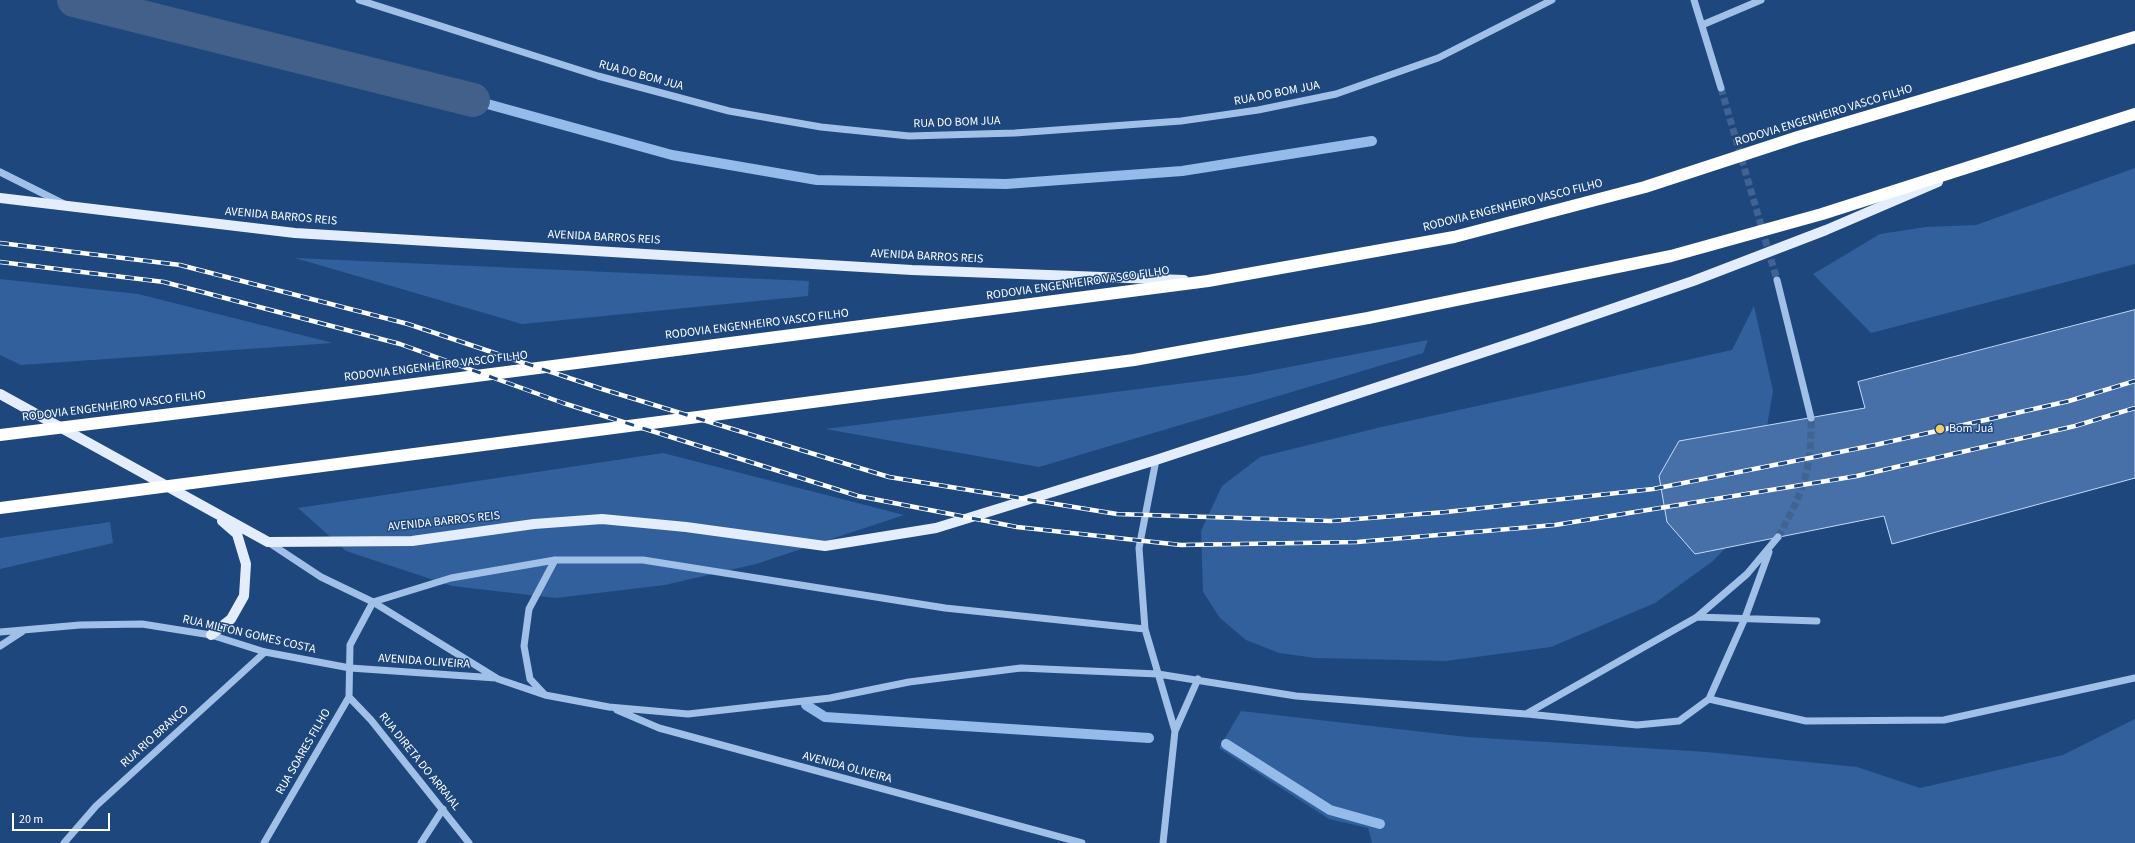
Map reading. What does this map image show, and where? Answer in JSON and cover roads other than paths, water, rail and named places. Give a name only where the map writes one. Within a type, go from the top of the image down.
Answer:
[{"type":"highway","name":"RODOVIA ENGENHEIRO VASCO FILHO","points":[[0,435],[376,389],[1208,281],[1454,237],[1645,187],[1798,137],[2135,37]]},
{"type":"highway","points":[[0,508],[1134,360],[1368,318],[1671,256],[1822,214],[2135,114]]},
{"type":"main road","name":"AVENIDA BARROS REIS","points":[[268,542],[412,541],[534,524],[602,519],[686,527],[825,546],[936,528],[1156,460],[1527,338],[1693,281],[1826,230],[1984,162]]},
{"type":"main road","name":"AVENIDA BARROS REIS","points":[[0,198],[295,233],[912,270],[1208,281]]},
{"type":"main road","points":[[0,394],[268,542]]},
{"type":"main road","points":[[205,506],[237,534],[246,564],[244,596],[231,618],[211,635]]},
{"type":"street","name":"RUA DO BOM JUA","points":[[358,0],[598,76],[729,112],[821,127],[909,136],[1015,133],[1173,122],[1272,107],[1336,94],[1438,58],[1552,0]]},
{"type":"street","points":[[1694,0],[1721,88]]},
{"type":"street","points":[[1702,24],[1761,0]]},
{"type":"street","points":[[0,172],[70,206]]},
{"type":"street","points":[[1777,280],[1811,418]]},
{"type":"street","points":[[1156,460],[1139,548],[1145,629],[1175,731]]},
{"type":"street","points":[[1526,714],[1697,617],[1747,574],[1778,537]]},
{"type":"street","points":[[268,542],[321,577],[373,602],[498,678],[545,695],[609,707],[688,714],[830,698],[909,682],[1021,668],[1158,674],[1198,679],[1296,696],[1526,714],[1637,725],[1679,721],[1709,699],[1745,618],[1771,546]]},
{"type":"street","points":[[373,602],[451,578],[555,560],[643,560],[945,608],[1145,629]]},
{"type":"street","points":[[545,695],[530,679],[524,646],[529,609],[555,560]]},
{"type":"street","name":"RUA SOARES FILHO","points":[[264,843],[348,697],[350,645],[373,602]]},
{"type":"street","points":[[1697,617],[1817,621]]},
{"type":"street","name":"RUA MILTON GOMES COSTA","points":[[0,632],[80,625],[142,624],[211,635],[265,652],[350,668]]},
{"type":"street","points":[[0,646],[23,631]]},
{"type":"street","name":"RUA RIO BRANCO","points":[[64,843],[96,806],[265,652]]},
{"type":"street","name":"AVENIDA OLIVEIRA","points":[[350,668],[498,678]]},
{"type":"street","points":[[1709,699],[1806,721],[1944,720],[2135,678]]},
{"type":"street","points":[[1163,843],[1175,731],[1198,679]]},
{"type":"street","name":"RUA DIRETA DO ARRAIAL","points":[[348,697],[371,720],[469,843]]},
{"type":"street","name":"AVENIDA OLIVEIRA","points":[[609,707],[659,728],[1082,843]]},
{"type":"street","points":[[421,843],[443,809]]},
{"type":"waterway","points":[[74,0],[473,100]]},
{"type":"waterway","points":[[473,100],[672,155],[817,180],[1006,184],[1182,171],[1372,141]]},
{"type":"waterway","points":[[806,705],[825,717],[1149,738]]},
{"type":"waterway","points":[[1226,744],[1330,810],[1380,824]]},
{"type":"tunnel","points":[[1721,88],[1777,280]]},
{"type":"tunnel","points":[[1778,537],[1794,507],[1808,467],[1811,418]]},
{"type":"railway","points":[[0,243],[180,265],[408,324],[602,389],[889,477],[1117,514],[1331,521],[1446,512],[1653,489],[1875,445],[2069,401],[2135,381]]},
{"type":"railway","points":[[0,262],[164,282],[400,344],[563,403],[858,496],[1017,527],[1181,545],[1357,542],[1555,525],[1857,476],[2075,426],[2135,408]]},
{"type":"place","name":"Bom Juá","points":[[1940,429]]}]
